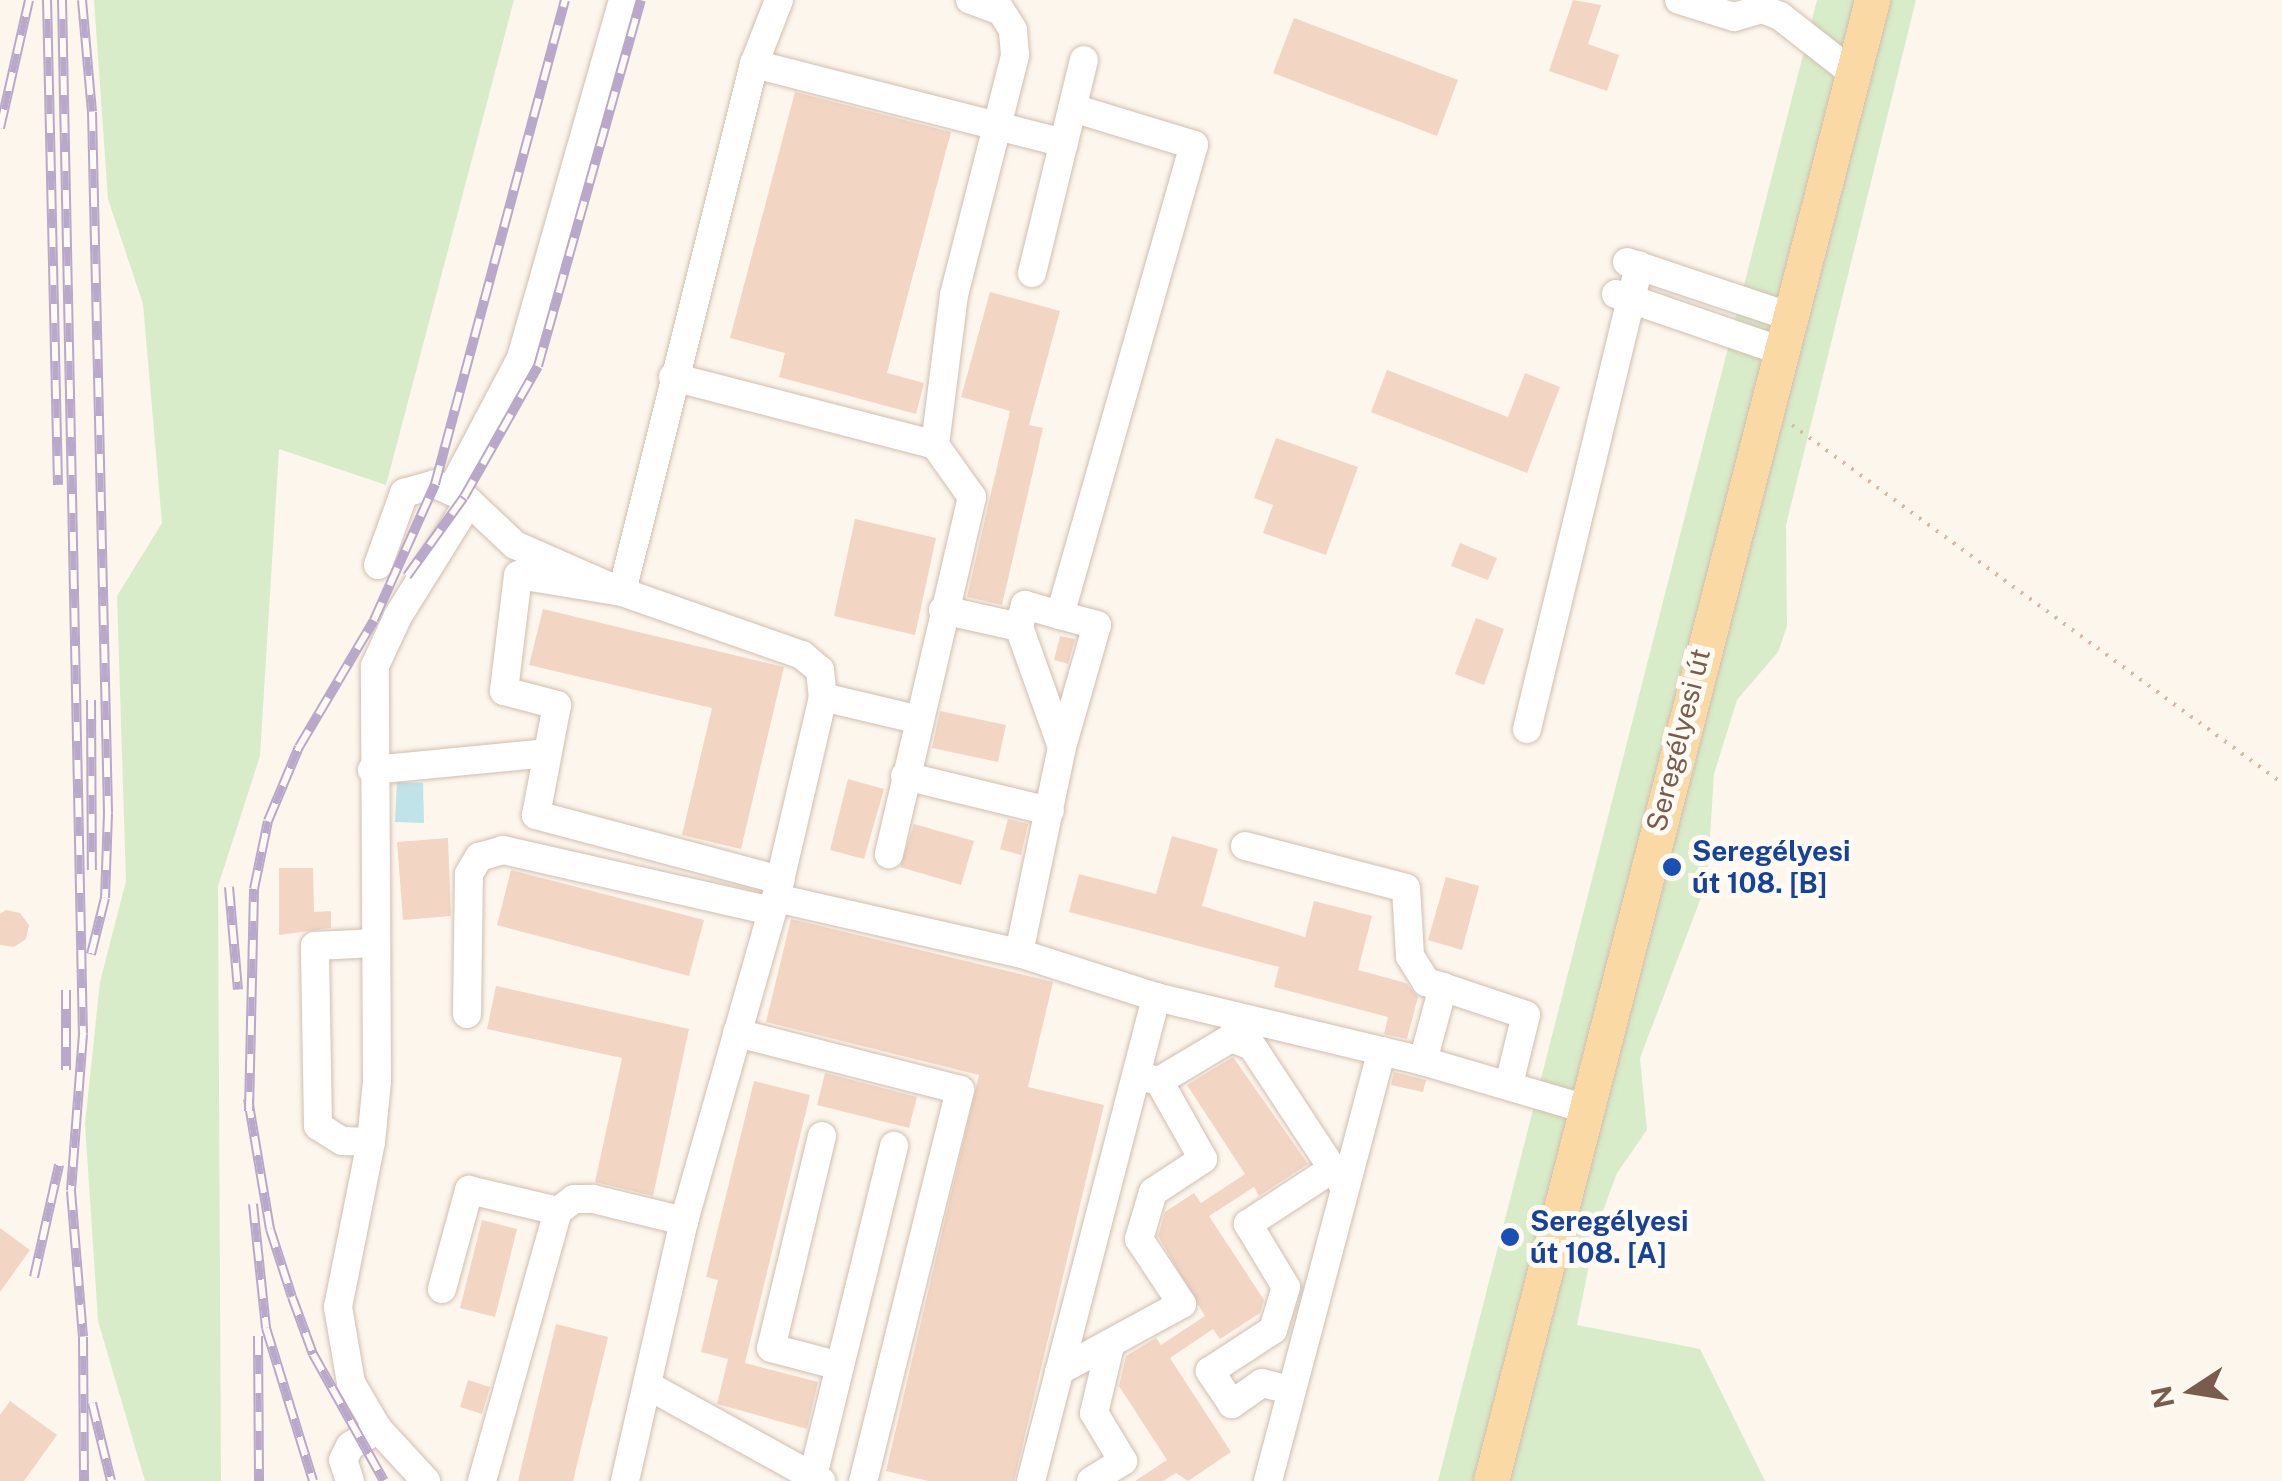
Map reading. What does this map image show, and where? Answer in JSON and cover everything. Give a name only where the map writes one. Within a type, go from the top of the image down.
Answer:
[{"type":"main road","name":"Seregélyesi út","points":[[1491,1481],[1764,404],[1872,0]]},
{"type":"lane","points":[[426,1481],[378,1429],[351,1383],[338,1333],[372,1142],[376,943],[372,770],[376,666],[460,497],[521,358],[622,0]]},
{"type":"lane","points":[[622,592],[754,64],[780,0]]},
{"type":"lane","points":[[935,445],[954,295],[1015,55],[1013,30],[1001,10],[970,0]]},
{"type":"lane","points":[[1679,0],[1734,16],[1761,5],[1853,73]]},
{"type":"lane","points":[[1032,273],[1084,60]]},
{"type":"lane","points":[[754,64],[1064,143]]},
{"type":"lane","points":[[1060,616],[1194,145],[1073,108]]},
{"type":"lane","points":[[1527,729],[1633,264],[1784,333]]},
{"type":"lane","points":[[1623,296],[1784,333]]},
{"type":"lane","points":[[673,377],[935,445],[972,497],[916,719],[889,854]]},
{"type":"lane","points":[[378,565],[404,493],[435,484],[460,497],[514,544],[622,592],[802,655],[820,670],[823,697],[776,896],[684,1221],[625,1481]]},
{"type":"lane","points":[[622,592],[518,576],[504,691],[557,705],[536,815],[776,896]]},
{"type":"lane","points":[[1018,953],[1062,747],[1097,625],[1024,606],[1020,627],[1062,747]]},
{"type":"lane","points":[[943,610],[1020,627]]},
{"type":"lane","points":[[823,697],[916,719]]},
{"type":"lane","points":[[372,770],[548,753]]},
{"type":"lane","points":[[904,776],[1050,811]]},
{"type":"lane","points":[[1245,846],[1406,888],[1410,956],[1426,982],[1526,1015],[1509,1084]]},
{"type":"lane","points":[[467,1014],[469,874],[479,857],[503,850],[776,896],[1018,953],[1156,996],[1509,1084],[1586,1110]]},
{"type":"lane","points":[[372,1142],[342,1141],[318,1126],[315,946],[376,943]]},
{"type":"lane","points":[[1423,1062],[1442,987]]},
{"type":"lane","points":[[1030,1481],[1147,1078],[1156,996]]},
{"type":"lane","points":[[737,1033],[960,1090],[862,1481]]},
{"type":"lane","points":[[1147,1078],[1231,1038],[1252,1046],[1339,1178]]},
{"type":"lane","points":[[1268,1481],[1339,1178],[1382,1051]]},
{"type":"lane","points":[[1059,1371],[1182,1304],[1139,1239],[1153,1192],[1203,1159],[1147,1078]]},
{"type":"lane","points":[[822,1136],[771,1348],[840,1366]]},
{"type":"lane","points":[[647,1385],[817,1478],[894,1146]]},
{"type":"lane","points":[[1290,1390],[1262,1383],[1232,1404],[1210,1370],[1273,1330],[1286,1288],[1248,1224],[1339,1178]]},
{"type":"lane","points":[[442,1289],[469,1190],[558,1210]]},
{"type":"lane","points":[[482,1481],[558,1210],[574,1200],[594,1199],[684,1221]]},
{"type":"lane","points":[[1091,1481],[1123,1461],[1094,1413],[1110,1346]]},
{"type":"lane","points":[[350,1481],[343,1460],[350,1446],[378,1429]]},
{"type":"path","points":[[1764,404],[2282,782]]},
{"type":"green space","points":[[94,0],[514,0],[386,485],[279,449],[260,756],[218,886],[221,1481],[145,1481],[98,1321],[85,1124],[100,982],[126,881],[117,596],[162,523],[143,304],[108,199]]},
{"type":"green space","points":[[1817,0],[1916,0],[1786,525],[1787,626],[1778,652],[1737,700],[1714,774],[1707,882],[1640,1058],[1647,1130],[1617,1173],[1596,1230],[1577,1325],[1700,1349],[1765,1481],[1438,1481]]},
{"type":"water","points":[[397,782],[423,783],[424,823],[395,822]]},
{"type":"building","points":[[1573,0],[1601,5],[1588,44],[1619,55],[1607,91],[1549,71]]},
{"type":"building","points":[[1294,18],[1458,80],[1437,136],[1273,73]]},
{"type":"building","points":[[795,92],[951,132],[887,373],[924,383],[916,414],[779,377],[785,353],[730,338]]},
{"type":"building","points":[[990,292],[1060,311],[1029,425],[1043,428],[1002,605],[967,597],[1010,411],[961,397]]},
{"type":"building","points":[[1387,370],[1508,417],[1525,373],[1560,387],[1527,473],[1371,412]]},
{"type":"building","points":[[1276,438],[1358,467],[1326,555],[1263,533],[1273,505],[1254,498]]},
{"type":"building","points":[[855,519],[936,538],[915,635],[834,616]]},
{"type":"building","points":[[1460,543],[1497,558],[1488,580],[1451,566]]},
{"type":"building","points":[[543,609],[784,667],[741,849],[682,835],[712,708],[529,665]]},
{"type":"building","points":[[1476,618],[1504,629],[1484,685],[1455,674]]},
{"type":"building","points":[[1060,636],[1075,639],[1068,664],[1054,660]]},
{"type":"building","points":[[940,711],[1006,725],[998,762],[932,748]]},
{"type":"building","points":[[848,779],[884,789],[864,859],[830,850]]},
{"type":"building","points":[[1008,819],[1028,824],[1021,855],[1000,849]]},
{"type":"building","points":[[914,824],[974,841],[961,885],[900,867]]},
{"type":"building","points":[[1172,836],[1218,849],[1202,906],[1305,937],[1314,901],[1372,916],[1358,970],[1406,983],[1418,997],[1407,1039],[1384,1034],[1388,1017],[1274,987],[1279,967],[1069,912],[1079,874],[1156,894]]},
{"type":"building","points":[[448,838],[451,916],[403,920],[397,842]]},
{"type":"building","points":[[279,868],[313,868],[314,912],[331,911],[331,928],[279,935]]},
{"type":"building","points":[[511,870],[704,920],[689,976],[497,925]]},
{"type":"building","points":[[1446,877],[1479,886],[1462,950],[1428,940]]},
{"type":"building","points":[[6,910],[20,913],[29,925],[26,939],[14,947],[0,945],[0,914]]},
{"type":"building","points":[[791,919],[1053,982],[1028,1087],[1104,1105],[1014,1481],[928,1481],[886,1471],[979,1075],[766,1022]]},
{"type":"building","points":[[496,986],[689,1029],[653,1196],[595,1182],[622,1058],[487,1029]]},
{"type":"building","points":[[1233,1057],[1308,1164],[1259,1196],[1254,1187],[1209,1216],[1264,1300],[1260,1313],[1220,1339],[1213,1329],[1170,1358],[1231,1452],[1188,1481],[1176,1473],[1163,1481],[1135,1481],[1167,1460],[1119,1386],[1126,1356],[1156,1338],[1161,1345],[1205,1316],[1158,1236],[1165,1212],[1194,1193],[1201,1203],[1245,1174],[1187,1085]]},
{"type":"building","points":[[1394,1072],[1426,1080],[1423,1092],[1391,1085]]},
{"type":"building","points":[[825,1073],[917,1097],[909,1128],[817,1105]]},
{"type":"building","points":[[754,1081],[810,1095],[745,1363],[818,1382],[807,1429],[717,1404],[728,1359],[701,1352],[718,1280],[706,1277]]},
{"type":"building","points":[[482,1220],[517,1229],[495,1317],[460,1308]]},
{"type":"building","points":[[0,1228],[30,1250],[0,1292]]},
{"type":"building","points":[[556,1324],[608,1337],[573,1481],[518,1481]]},
{"type":"building","points":[[468,1380],[490,1387],[482,1414],[460,1407]]},
{"type":"building","points":[[10,1401],[57,1435],[24,1481],[0,1481],[0,1415]]},
{"type":"railway","points":[[0,128],[29,0]]},
{"type":"railway","points":[[47,0],[58,485]]},
{"type":"railway","points":[[62,0],[83,1034],[71,1191],[83,1337],[84,1481]]},
{"type":"railway","points":[[82,0],[92,112],[108,813],[105,898],[91,954]]},
{"type":"railway","points":[[249,1111],[254,889],[268,821],[299,747],[374,620],[435,484],[565,0]]},
{"type":"railway","points":[[407,576],[464,497],[538,366],[641,0]]},
{"type":"railway","points":[[91,700],[92,870]]},
{"type":"railway","points":[[229,887],[238,990]]},
{"type":"railway","points":[[66,990],[66,1070]]},
{"type":"railway","points":[[248,1099],[270,1229],[292,1297],[313,1354],[384,1481]]},
{"type":"railway","points":[[34,1277],[59,1165]]},
{"type":"railway","points":[[253,1204],[266,1328],[313,1481]]},
{"type":"railway","points":[[258,1336],[259,1481]]},
{"type":"railway","points":[[92,1403],[111,1481]]},
{"type":"place","name":"Seregélyesi út 108. [B]","points":[[1672,867]]},
{"type":"place","name":"Seregélyesi út 108. [A]","points":[[1510,1237]]}]
